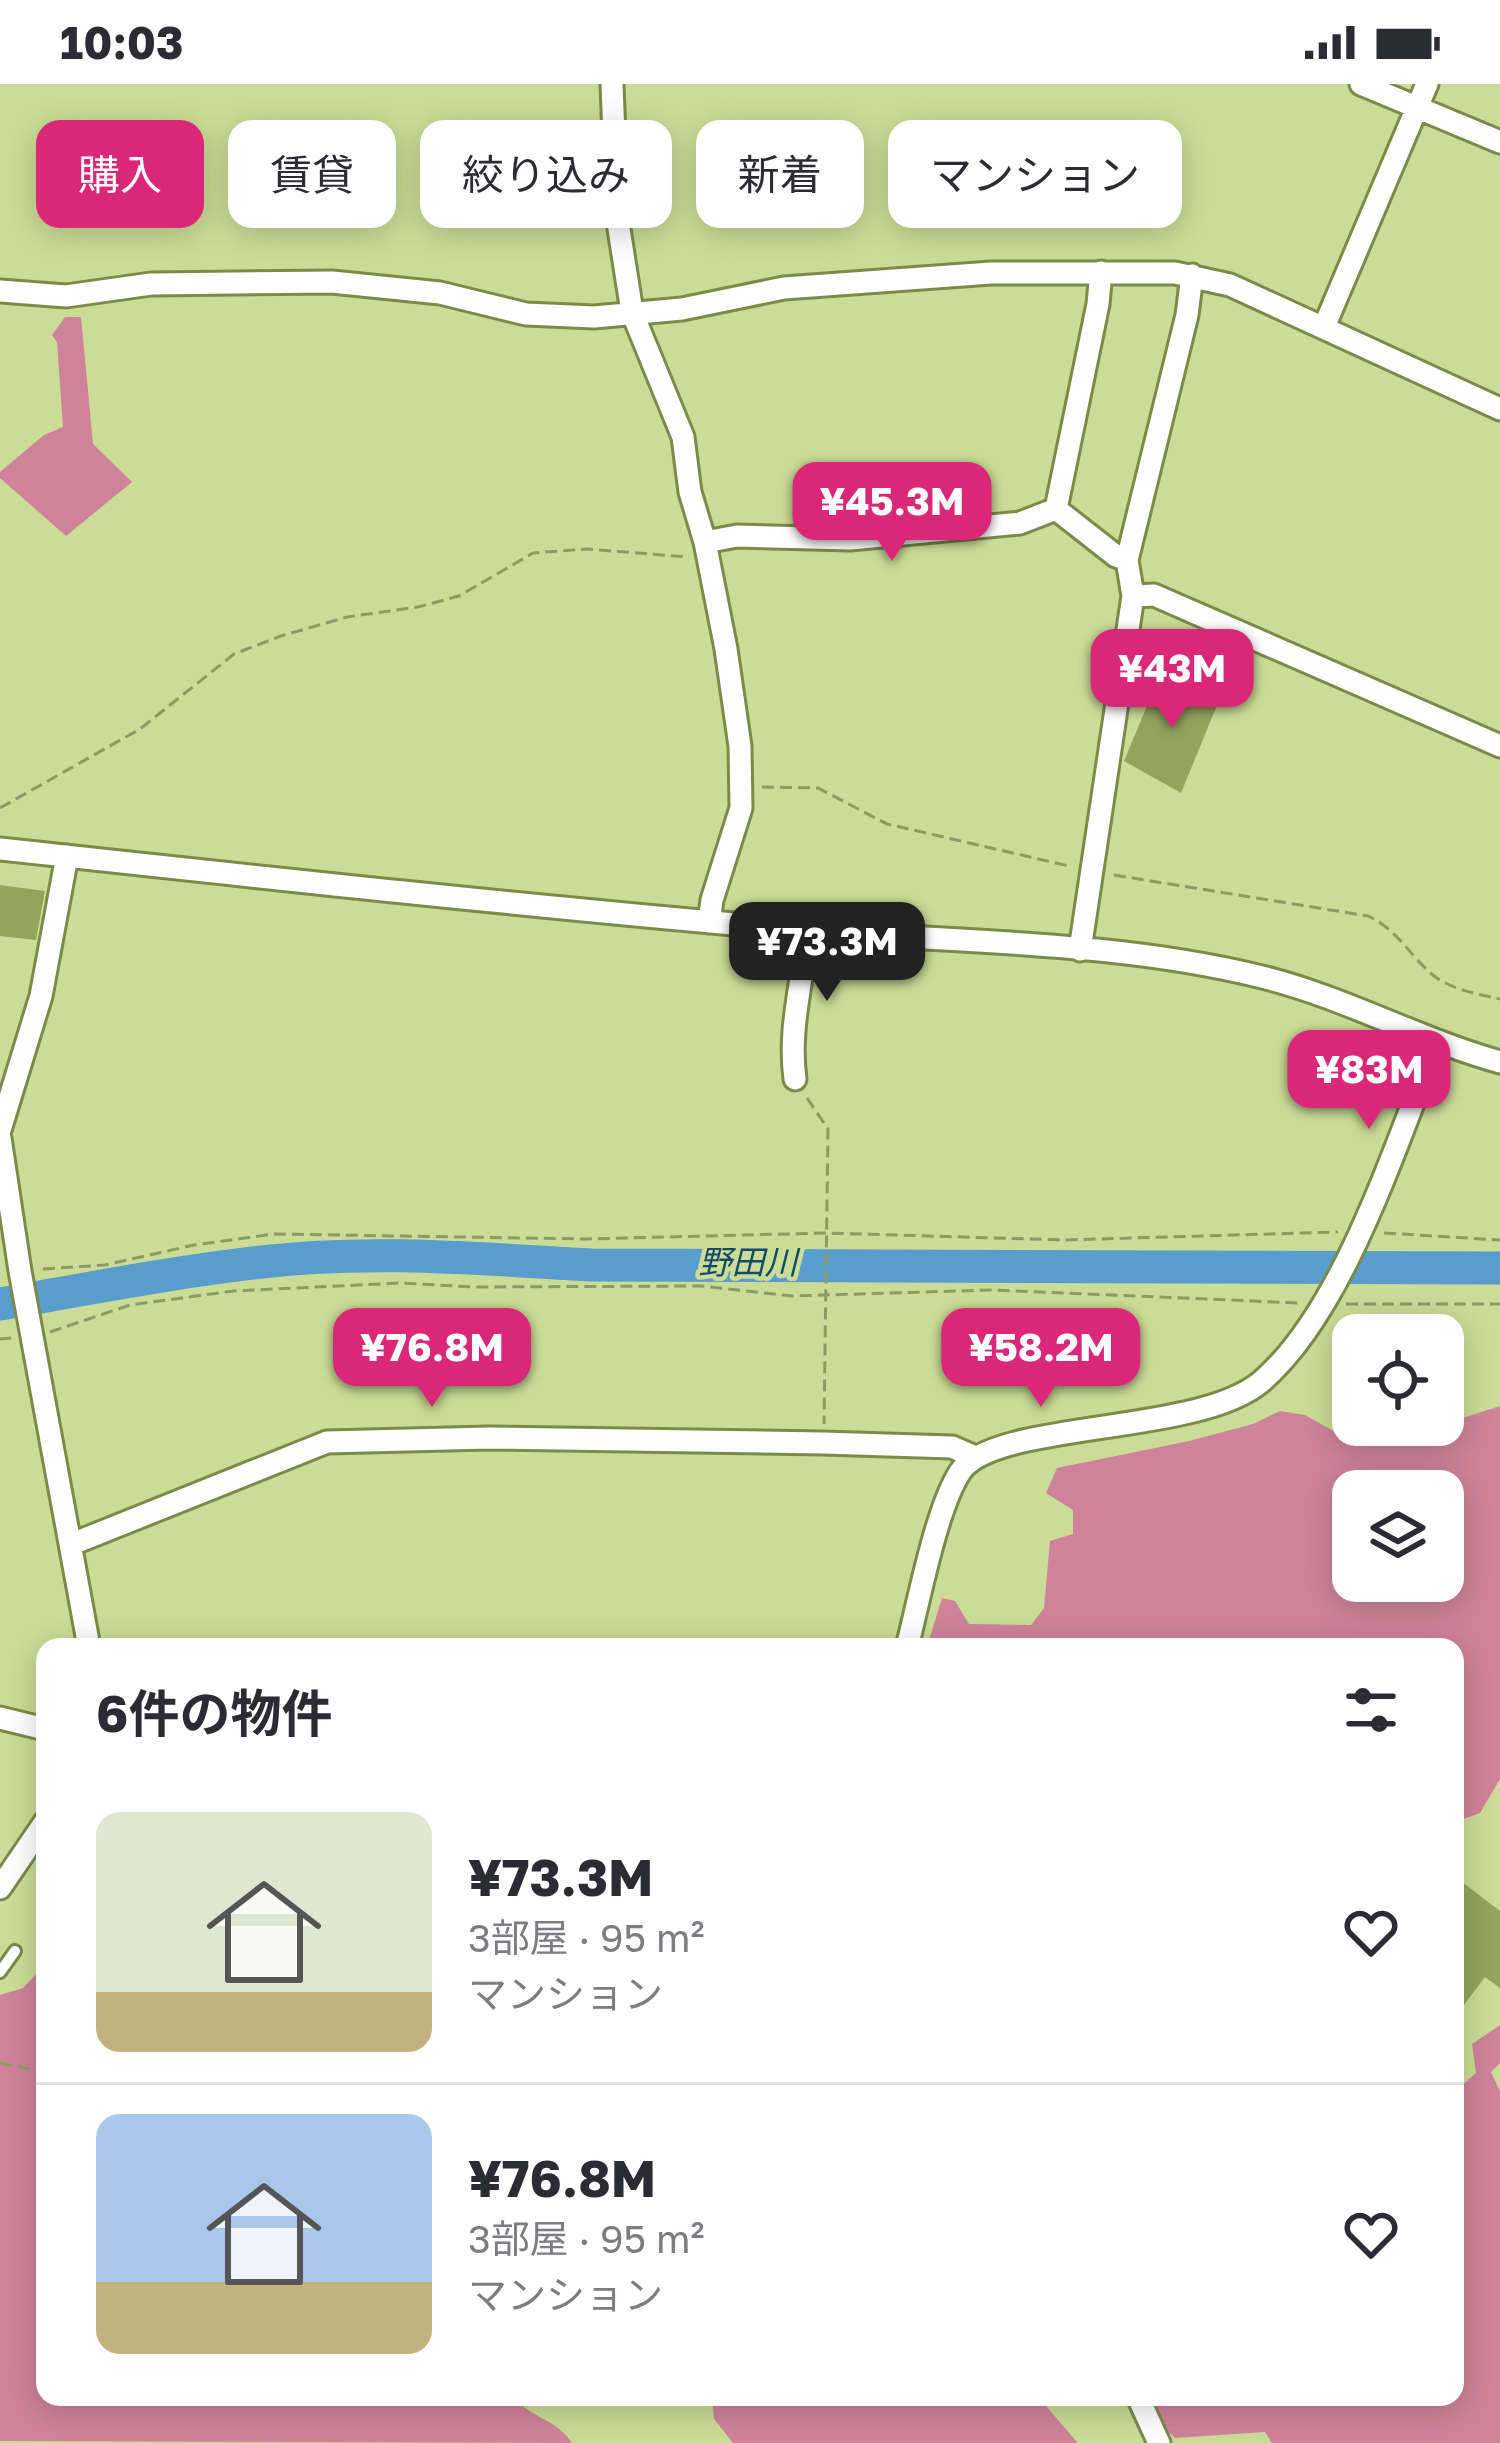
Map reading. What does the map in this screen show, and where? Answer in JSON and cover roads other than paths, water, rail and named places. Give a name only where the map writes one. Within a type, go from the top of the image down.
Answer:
[{"type":"street","points":[[612,84],[616,216],[632,312],[683,436],[690,492],[707,550],[726,649],[743,788],[709,922]]},
{"type":"street","points":[[1361,84],[1500,142]]},
{"type":"street","points":[[1324,327],[1427,84]]},
{"type":"street","points":[[1057,509],[1101,272]]},
{"type":"street","points":[[0,291],[66,296],[151,284],[332,282],[440,293],[526,314],[594,317],[682,309],[784,288],[991,273],[1192,275],[1230,284],[1500,409]]},
{"type":"street","points":[[1080,950],[1132,596],[1127,560],[1192,275]]},
{"type":"street","points":[[707,550],[737,536],[850,538],[1020,524],[1057,509]]},
{"type":"street","points":[[1057,509],[1127,560]]},
{"type":"street","points":[[1132,596],[1154,595],[1500,746]]},
{"type":"street","points":[[0,849],[709,922],[1144,955],[1260,976],[1322,994],[1500,1063]]},
{"type":"street","points":[[67,856],[41,996],[0,1134],[21,1277],[88,1638]]},
{"type":"street","points":[[795,1079],[791,1026],[803,986],[808,931]]},
{"type":"street","points":[[909,1638],[948,1496],[962,1469],[975,1457],[1009,1444],[1207,1410],[1259,1384],[1302,1338],[1356,1238],[1436,1042]]},
{"type":"street","points":[[72,1544],[327,1442],[488,1438],[823,1443],[952,1447],[975,1457]]},
{"type":"street","points":[[0,1718],[36,1727]]},
{"type":"street","points":[[0,1888],[36,1835]]},
{"type":"street","points":[[1142,2406],[1159,2443]]},
{"type":"lane","points":[[0,1972],[15,1951]]},
{"type":"waterway","name":"野田川","points":[[0,1304],[229,1266],[344,1256],[591,1265],[1500,1268]]}]
